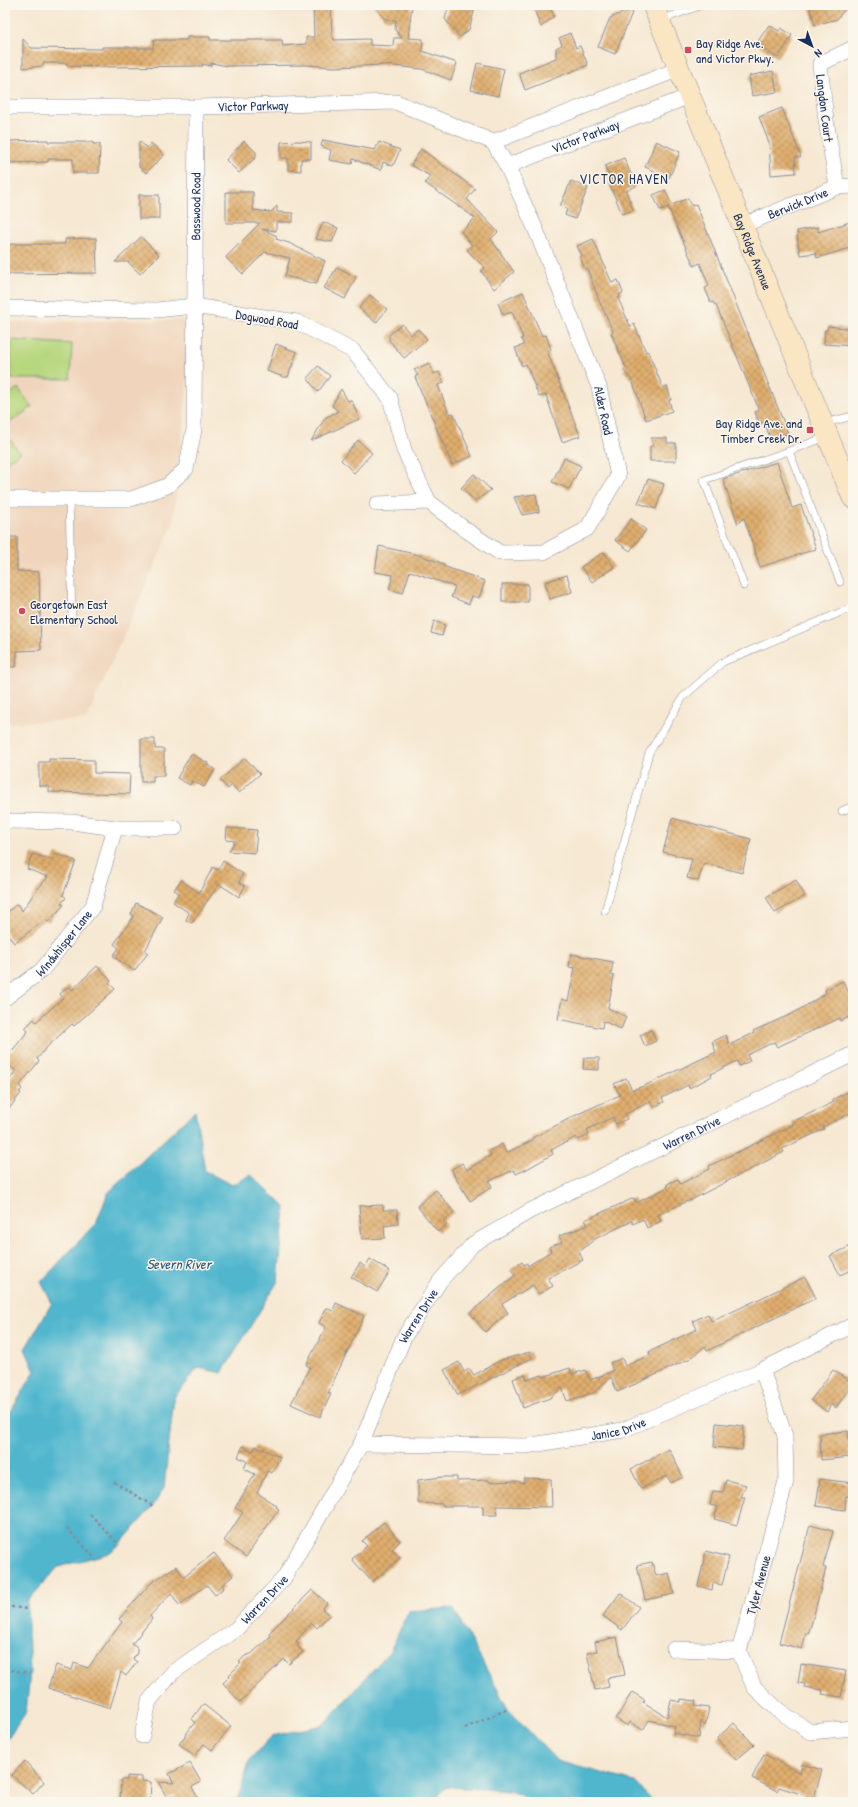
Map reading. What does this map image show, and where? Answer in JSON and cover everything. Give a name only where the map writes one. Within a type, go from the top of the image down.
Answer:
[{"type":"main road","name":"Bay Ridge Avenue","points":[[656,13],[853,498]]},
{"type":"street","name":"Langdon Court","points":[[837,187],[826,120],[820,64],[853,48]]},
{"type":"street","points":[[507,166],[493,142],[679,68]]},
{"type":"street","name":"Victor Parkway","points":[[507,166],[690,96]]},
{"type":"street","name":"Victor Parkway","points":[[5,107],[196,107],[396,102],[493,142]]},
{"type":"street","name":"Basswood Road","points":[[5,499],[131,499],[167,486],[186,469],[194,430],[196,107]]},
{"type":"street","name":"Alder Road","points":[[466,530],[500,553],[544,552],[587,528],[618,476],[599,388],[535,228],[507,166]]},
{"type":"street","name":"Berwick Drive","points":[[743,225],[837,187],[853,186]]},
{"type":"street","name":"Dogwood Road","points":[[5,308],[157,310],[194,306],[297,322],[353,351],[390,398],[404,450],[429,502],[466,530]]},
{"type":"street","points":[[377,504],[429,502]]},
{"type":"street","points":[[5,821],[72,822],[115,828],[174,828]]},
{"type":"street","name":"Windwhisper Lane","points":[[5,998],[42,970],[93,906],[115,828]]},
{"type":"street","name":"Warren Drive","points":[[142,1736],[149,1701],[173,1672],[236,1629],[284,1578],[361,1444],[404,1337],[440,1281],[473,1244],[530,1211],[853,1054]]},
{"type":"street","name":"Janice Drive","points":[[361,1444],[526,1446],[623,1430],[762,1370],[853,1324]]},
{"type":"street","name":"Tyler Avenue","points":[[739,1651],[786,1480],[785,1436],[762,1370]]},
{"type":"street","points":[[674,1650],[739,1651],[754,1687],[778,1710],[810,1732],[853,1728]]},
{"type":"lane","points":[[656,13],[702,5]]},
{"type":"lane","points":[[744,586],[704,480],[789,451],[853,416]]},
{"type":"lane","points":[[789,451],[840,582]]},
{"type":"lane","points":[[69,499],[72,621]]},
{"type":"lane","points":[[605,911],[649,753],[683,697],[723,662],[853,607]]},
{"type":"lane","points":[[842,812],[853,806]]},
{"type":"path","points":[[114,1482],[153,1506]]},
{"type":"path","points":[[90,1514],[119,1545]]},
{"type":"path","points":[[67,1528],[94,1558]]},
{"type":"path","points":[[5,1606],[27,1609]]},
{"type":"path","points":[[5,1669],[30,1673]]},
{"type":"path","points":[[465,1728],[508,1709]]},
{"type":"shaded area","points":[[194,320],[173,524],[86,720],[5,723],[5,322]]},
{"type":"green space","points":[[11,340],[72,344],[70,379],[11,379]]},
{"type":"green space","points":[[18,388],[32,407],[5,426],[5,397]]},
{"type":"green space","points":[[5,433],[20,453],[5,463]]},
{"type":"water","name":"Severn River","points":[[195,1111],[205,1171],[232,1185],[251,1175],[285,1207],[278,1281],[222,1373],[198,1368],[174,1397],[164,1488],[153,1506],[119,1545],[109,1553],[58,1567],[27,1602],[30,1673],[26,1712],[5,1743],[5,1414],[10,1413],[35,1371],[25,1349],[52,1303],[41,1282],[96,1223],[108,1193]]},
{"type":"water","points":[[453,1608],[508,1709],[557,1761],[635,1782],[653,1802],[535,1802],[510,1791],[447,1787],[431,1802],[237,1802],[250,1759],[272,1736],[323,1725],[390,1651],[409,1611]]},
{"type":"building","points":[[313,5],[331,5],[332,36],[334,40],[370,39],[370,45],[393,46],[394,38],[402,38],[395,30],[396,20],[385,19],[374,6],[412,5],[408,38],[423,39],[422,51],[457,63],[451,80],[422,69],[385,65],[334,67],[307,65],[228,66],[211,63],[211,66],[202,64],[203,66],[105,67],[67,66],[67,63],[43,63],[43,66],[23,68],[23,39],[31,48],[153,48],[154,40],[187,40],[187,37],[210,37],[210,40],[282,40],[283,46],[306,44],[306,37],[314,37]]},
{"type":"building","points":[[449,5],[464,5],[475,8],[469,30],[460,37],[445,19]]},
{"type":"building","points":[[549,5],[554,16],[541,27],[534,9]]},
{"type":"building","points":[[809,5],[848,5],[837,19],[815,25]]},
{"type":"building","points":[[634,8],[615,54],[598,47],[610,18]]},
{"type":"building","points":[[769,25],[779,31],[781,28],[792,35],[778,58],[756,44]]},
{"type":"building","points":[[570,33],[576,48],[580,46],[588,65],[525,90],[519,73],[556,58],[556,48],[562,45],[559,38]]},
{"type":"building","points":[[477,63],[504,69],[498,96],[471,90]]},
{"type":"building","points":[[773,71],[777,92],[752,96],[749,76]]},
{"type":"building","points":[[782,108],[801,157],[795,157],[796,173],[771,175],[769,143],[759,117]]},
{"type":"building","points":[[48,140],[48,142],[93,142],[93,144],[100,144],[99,173],[73,173],[73,159],[48,159],[48,162],[5,163],[5,141]]},
{"type":"building","points":[[323,140],[375,150],[379,142],[400,150],[393,166],[383,162],[381,170],[353,159],[352,164],[329,160],[331,150],[321,146]]},
{"type":"building","points":[[139,141],[147,148],[151,143],[164,155],[146,173],[139,167]]},
{"type":"building","points":[[244,141],[256,152],[256,157],[239,173],[226,160]]},
{"type":"building","points":[[656,141],[680,152],[669,178],[645,167]]},
{"type":"building","points":[[281,142],[311,142],[311,159],[301,159],[301,171],[288,170],[288,158],[281,158]]},
{"type":"building","points":[[421,149],[475,189],[467,199],[498,232],[491,239],[514,272],[494,289],[481,271],[485,268],[467,250],[472,245],[461,232],[475,218],[425,183],[430,176],[411,165]]},
{"type":"building","points":[[624,158],[636,186],[626,191],[633,210],[622,214],[609,183],[611,182],[605,166]]},
{"type":"building","points":[[571,181],[588,188],[575,219],[565,215],[567,209],[560,206]]},
{"type":"building","points":[[665,190],[672,205],[688,198],[692,206],[696,204],[788,433],[771,440],[764,422],[759,424],[755,412],[759,410],[716,305],[713,302],[711,303],[705,288],[709,286],[700,263],[694,266],[668,207],[660,210],[653,195]]},
{"type":"building","points":[[226,192],[253,192],[253,210],[271,212],[277,206],[277,212],[293,213],[293,222],[276,222],[276,231],[262,229],[277,236],[276,239],[289,243],[325,261],[316,284],[285,276],[290,258],[265,252],[243,274],[227,259],[226,257],[260,223],[226,223]]},
{"type":"building","points":[[139,195],[159,195],[159,219],[139,219]]},
{"type":"building","points":[[323,222],[338,228],[332,242],[316,239]]},
{"type":"building","points":[[850,222],[853,232],[853,247],[817,258],[816,253],[800,255],[797,231],[818,227],[818,232]]},
{"type":"building","points":[[141,237],[159,255],[140,274],[128,262],[115,262]]},
{"type":"building","points":[[96,238],[97,273],[5,274],[5,244],[65,244],[65,239]]},
{"type":"building","points":[[593,239],[612,283],[618,280],[623,293],[619,295],[620,298],[618,298],[630,326],[634,324],[646,352],[648,351],[663,388],[667,386],[672,411],[646,420],[632,380],[623,370],[626,368],[611,333],[613,332],[587,268],[585,269],[580,257],[582,256],[577,246]]},
{"type":"building","points":[[337,267],[356,277],[345,299],[324,288]]},
{"type":"building","points":[[523,292],[542,336],[546,335],[551,350],[547,351],[580,436],[562,442],[546,395],[539,397],[526,364],[522,366],[515,348],[524,345],[521,338],[523,338],[512,312],[503,315],[498,303]]},
{"type":"building","points":[[370,295],[387,309],[376,323],[359,308]]},
{"type":"building","points":[[402,324],[411,335],[418,329],[427,339],[404,358],[389,340],[389,335]]},
{"type":"building","points":[[828,326],[853,329],[853,346],[824,344],[825,330],[827,330]]},
{"type":"building","points":[[276,344],[297,352],[288,377],[267,371]]},
{"type":"building","points":[[429,363],[434,374],[439,372],[444,383],[438,385],[449,414],[453,413],[472,456],[452,465],[415,377],[418,375],[414,370]]},
{"type":"building","points":[[318,366],[330,376],[318,392],[307,378]]},
{"type":"building","points":[[341,389],[348,401],[352,401],[359,419],[311,441],[325,418],[338,411],[332,406]]},
{"type":"building","points":[[651,438],[667,438],[667,443],[676,443],[676,461],[650,461],[650,446],[654,446]]},
{"type":"building","points":[[358,440],[372,453],[354,473],[341,460]]},
{"type":"building","points":[[564,458],[581,466],[569,489],[552,482]]},
{"type":"building","points":[[777,462],[792,508],[801,505],[816,549],[760,567],[744,518],[738,524],[723,479]]},
{"type":"building","points":[[474,474],[491,490],[475,501],[461,488]]},
{"type":"building","points":[[648,479],[664,484],[656,509],[638,503]]},
{"type":"building","points":[[536,494],[539,512],[522,515],[514,497]]},
{"type":"building","points":[[631,519],[646,530],[630,551],[615,540]]},
{"type":"building","name":"Georgetown East Elementary School","points":[[5,537],[17,537],[17,571],[39,572],[41,650],[17,651],[16,667],[5,667]]},
{"type":"building","points":[[379,546],[419,555],[444,564],[443,566],[485,581],[479,598],[472,596],[469,604],[451,597],[455,587],[410,571],[403,593],[389,589],[393,575],[375,572]]},
{"type":"building","points":[[604,552],[614,567],[592,582],[581,567]]},
{"type":"building","points":[[567,575],[572,592],[550,599],[545,582]]},
{"type":"building","points":[[502,584],[528,584],[528,602],[502,602]]},
{"type":"building","points":[[434,621],[445,625],[442,636],[431,633]]},
{"type":"building","points":[[141,739],[155,739],[155,749],[164,749],[164,776],[153,776],[153,782],[141,782]]},
{"type":"building","points":[[191,754],[208,763],[207,765],[215,769],[204,787],[192,781],[190,785],[177,778]]},
{"type":"building","points":[[245,758],[260,774],[239,793],[232,785],[228,789],[220,780]]},
{"type":"building","points":[[49,759],[94,760],[94,773],[130,774],[129,794],[49,792],[49,786],[39,786],[39,762],[49,762]]},
{"type":"building","points":[[672,818],[751,839],[742,873],[704,863],[698,881],[687,878],[692,859],[663,852]]},
{"type":"building","points":[[227,828],[257,830],[255,853],[229,851],[235,841],[226,840]]},
{"type":"building","points":[[32,854],[53,860],[56,854],[76,861],[63,895],[66,898],[61,903],[64,905],[48,922],[45,920],[14,943],[5,931],[5,914],[17,904],[22,911],[35,892],[48,877],[27,869]]},
{"type":"building","points":[[223,861],[243,874],[239,882],[245,886],[239,897],[219,884],[192,923],[186,920],[189,913],[173,902],[179,893],[174,890],[181,880],[199,893],[213,867],[218,870]]},
{"type":"building","points":[[796,880],[805,896],[775,913],[766,897]]},
{"type":"building","points":[[136,903],[163,917],[145,951],[148,953],[134,971],[113,956],[119,948],[114,944],[134,916],[131,914]]},
{"type":"building","points":[[571,954],[613,962],[611,975],[614,976],[608,1008],[626,1017],[621,1029],[603,1021],[602,1028],[558,1019],[562,999],[568,1001],[575,968],[569,967]]},
{"type":"building","points":[[97,966],[111,981],[109,983],[115,989],[74,1026],[72,1024],[47,1047],[37,1059],[39,1061],[19,1086],[22,1089],[19,1092],[21,1093],[5,1114],[5,1086],[16,1071],[5,1062],[5,1046],[11,1052],[28,1031],[25,1028],[34,1019],[36,1022],[63,998],[60,994],[69,986],[72,990]]},
{"type":"building","points":[[843,981],[850,995],[853,993],[853,1015],[841,1021],[840,1018],[777,1047],[774,1042],[747,1055],[750,1061],[739,1066],[737,1061],[711,1074],[712,1076],[689,1088],[688,1085],[662,1098],[664,1102],[654,1107],[650,1102],[625,1114],[627,1119],[616,1124],[613,1117],[587,1130],[589,1135],[578,1140],[576,1137],[551,1150],[553,1154],[527,1169],[516,1174],[514,1170],[489,1181],[492,1187],[470,1201],[455,1177],[452,1169],[462,1163],[467,1170],[491,1155],[489,1151],[502,1144],[506,1153],[533,1140],[532,1138],[578,1114],[620,1095],[614,1084],[626,1078],[632,1090],[644,1086],[716,1052],[712,1042],[726,1035],[729,1045],[754,1033],[753,1031],[794,1013],[826,993],[825,990]]},
{"type":"building","points":[[651,1030],[656,1041],[645,1046],[640,1035]]},
{"type":"building","points":[[584,1058],[599,1058],[599,1070],[583,1069]]},
{"type":"building","points":[[853,1089],[853,1112],[823,1127],[824,1129],[782,1149],[784,1152],[687,1202],[658,1215],[661,1221],[647,1228],[643,1219],[633,1224],[632,1221],[595,1239],[579,1252],[583,1260],[548,1278],[553,1286],[539,1294],[533,1285],[502,1304],[508,1313],[485,1332],[470,1313],[515,1275],[511,1269],[522,1262],[524,1265],[527,1263],[528,1266],[551,1251],[549,1247],[562,1242],[559,1236],[588,1225],[585,1220],[634,1198],[636,1203],[668,1187],[667,1184],[678,1179],[680,1184],[710,1169],[709,1166],[793,1125],[792,1122],[834,1102],[832,1100]]},
{"type":"building","points":[[436,1190],[454,1212],[443,1221],[447,1225],[438,1232],[417,1206]]},
{"type":"building","points":[[383,1205],[383,1210],[397,1210],[398,1224],[384,1226],[385,1238],[362,1239],[359,1206]]},
{"type":"building","points":[[853,1245],[853,1269],[840,1275],[830,1256]]},
{"type":"building","points":[[370,1259],[390,1271],[377,1292],[351,1277],[360,1263],[365,1267]]},
{"type":"building","points":[[805,1277],[816,1298],[707,1351],[705,1346],[691,1358],[617,1392],[611,1377],[593,1393],[567,1401],[562,1388],[550,1398],[523,1408],[513,1379],[525,1374],[527,1380],[542,1375],[543,1377],[570,1368],[572,1374],[586,1370],[590,1380],[613,1371],[610,1363],[622,1358],[625,1366],[650,1355],[649,1352],[697,1329],[693,1321],[708,1314],[711,1321],[717,1319]]},
{"type":"building","points":[[336,1303],[364,1316],[328,1393],[331,1394],[320,1417],[291,1404],[310,1367],[306,1365],[326,1327],[319,1323],[326,1308],[333,1311]]},
{"type":"building","points":[[530,1352],[532,1358],[458,1395],[444,1370],[459,1362],[464,1372],[470,1369],[474,1375],[501,1360]]},
{"type":"building","points":[[833,1370],[853,1383],[836,1408],[831,1404],[827,1412],[811,1400]]},
{"type":"building","points":[[716,1423],[744,1426],[742,1450],[714,1447]]},
{"type":"building","points":[[848,1431],[850,1457],[821,1460],[820,1434]]},
{"type":"building","points":[[243,1446],[253,1451],[256,1446],[280,1457],[272,1473],[267,1471],[257,1493],[277,1506],[276,1507],[279,1509],[246,1557],[224,1541],[243,1512],[235,1508],[255,1474],[244,1469],[247,1461],[238,1457]]},
{"type":"building","points":[[669,1449],[683,1477],[671,1483],[667,1476],[641,1489],[631,1469]]},
{"type":"building","points":[[457,1477],[457,1481],[489,1480],[489,1482],[516,1481],[524,1483],[524,1478],[551,1479],[552,1507],[496,1506],[497,1515],[483,1515],[483,1506],[443,1506],[443,1504],[418,1503],[418,1480]]},
{"type":"building","points":[[820,1479],[853,1483],[853,1497],[846,1496],[845,1510],[816,1506]]},
{"type":"building","points":[[726,1480],[746,1485],[741,1497],[745,1497],[737,1525],[714,1519],[718,1507],[710,1505],[713,1491],[723,1492]]},
{"type":"building","points":[[384,1522],[400,1541],[392,1549],[400,1558],[372,1582],[352,1559],[367,1546],[362,1541]]},
{"type":"building","points":[[810,1525],[833,1531],[823,1567],[826,1568],[812,1622],[808,1634],[806,1633],[802,1649],[779,1643]]},
{"type":"building","points":[[706,1551],[729,1557],[722,1585],[713,1583],[712,1590],[698,1586]]},
{"type":"building","points":[[214,1553],[233,1576],[222,1585],[224,1588],[215,1595],[207,1585],[179,1605],[171,1593],[150,1616],[152,1619],[132,1644],[137,1648],[137,1653],[133,1659],[137,1662],[126,1676],[121,1672],[110,1708],[48,1688],[56,1665],[72,1670],[74,1663],[88,1668],[122,1622],[119,1619],[150,1584],[176,1566],[184,1577]]},
{"type":"building","points":[[652,1562],[656,1576],[669,1573],[674,1594],[645,1600],[637,1565]]},
{"type":"building","points":[[312,1590],[327,1603],[322,1609],[329,1615],[317,1628],[312,1623],[296,1641],[299,1644],[297,1646],[303,1652],[289,1664],[284,1659],[240,1702],[223,1683],[241,1663],[239,1662],[245,1656],[251,1654],[271,1636],[269,1633]]},
{"type":"building","points":[[620,1593],[639,1607],[622,1630],[603,1616]]},
{"type":"building","points":[[617,1637],[625,1675],[607,1678],[609,1687],[595,1690],[587,1653],[597,1651],[595,1642]]},
{"type":"building","points":[[801,1664],[846,1671],[841,1697],[822,1694],[823,1690],[804,1687],[805,1684],[798,1683]]},
{"type":"building","points":[[632,1692],[645,1700],[643,1702],[667,1717],[671,1700],[681,1702],[681,1699],[696,1701],[695,1706],[709,1708],[705,1726],[701,1721],[699,1738],[673,1733],[675,1726],[649,1720],[643,1730],[630,1722],[628,1726],[616,1719]]},
{"type":"building","points":[[203,1704],[231,1726],[212,1750],[204,1744],[195,1756],[179,1744],[195,1722],[192,1719]]},
{"type":"building","points":[[734,1723],[754,1745],[736,1760],[717,1738]]},
{"type":"building","points":[[764,1754],[800,1773],[802,1764],[822,1770],[814,1798],[779,1787],[777,1791],[752,1778]]},
{"type":"building","points":[[25,1761],[44,1782],[33,1794],[12,1775]]},
{"type":"building","points":[[190,1763],[201,1782],[192,1787],[200,1802],[178,1802],[174,1795],[168,1799],[158,1782],[174,1783],[169,1774]]},
{"type":"building","points":[[127,1776],[142,1777],[142,1781],[151,1782],[150,1802],[120,1802],[121,1780],[127,1780]]},
{"type":"place","name":"Bay Ridge Ave. and Victor Pkwy.","points":[[688,50]]},
{"type":"place","name":"Bay Ridge Ave. and Timber Creek Dr.","points":[[810,430]]},
{"type":"place","name":"Georgetown East Elementary School","points":[[22,611]]},
{"type":"district","name":"VICTOR HAVEN","points":[[624,179]]}]
